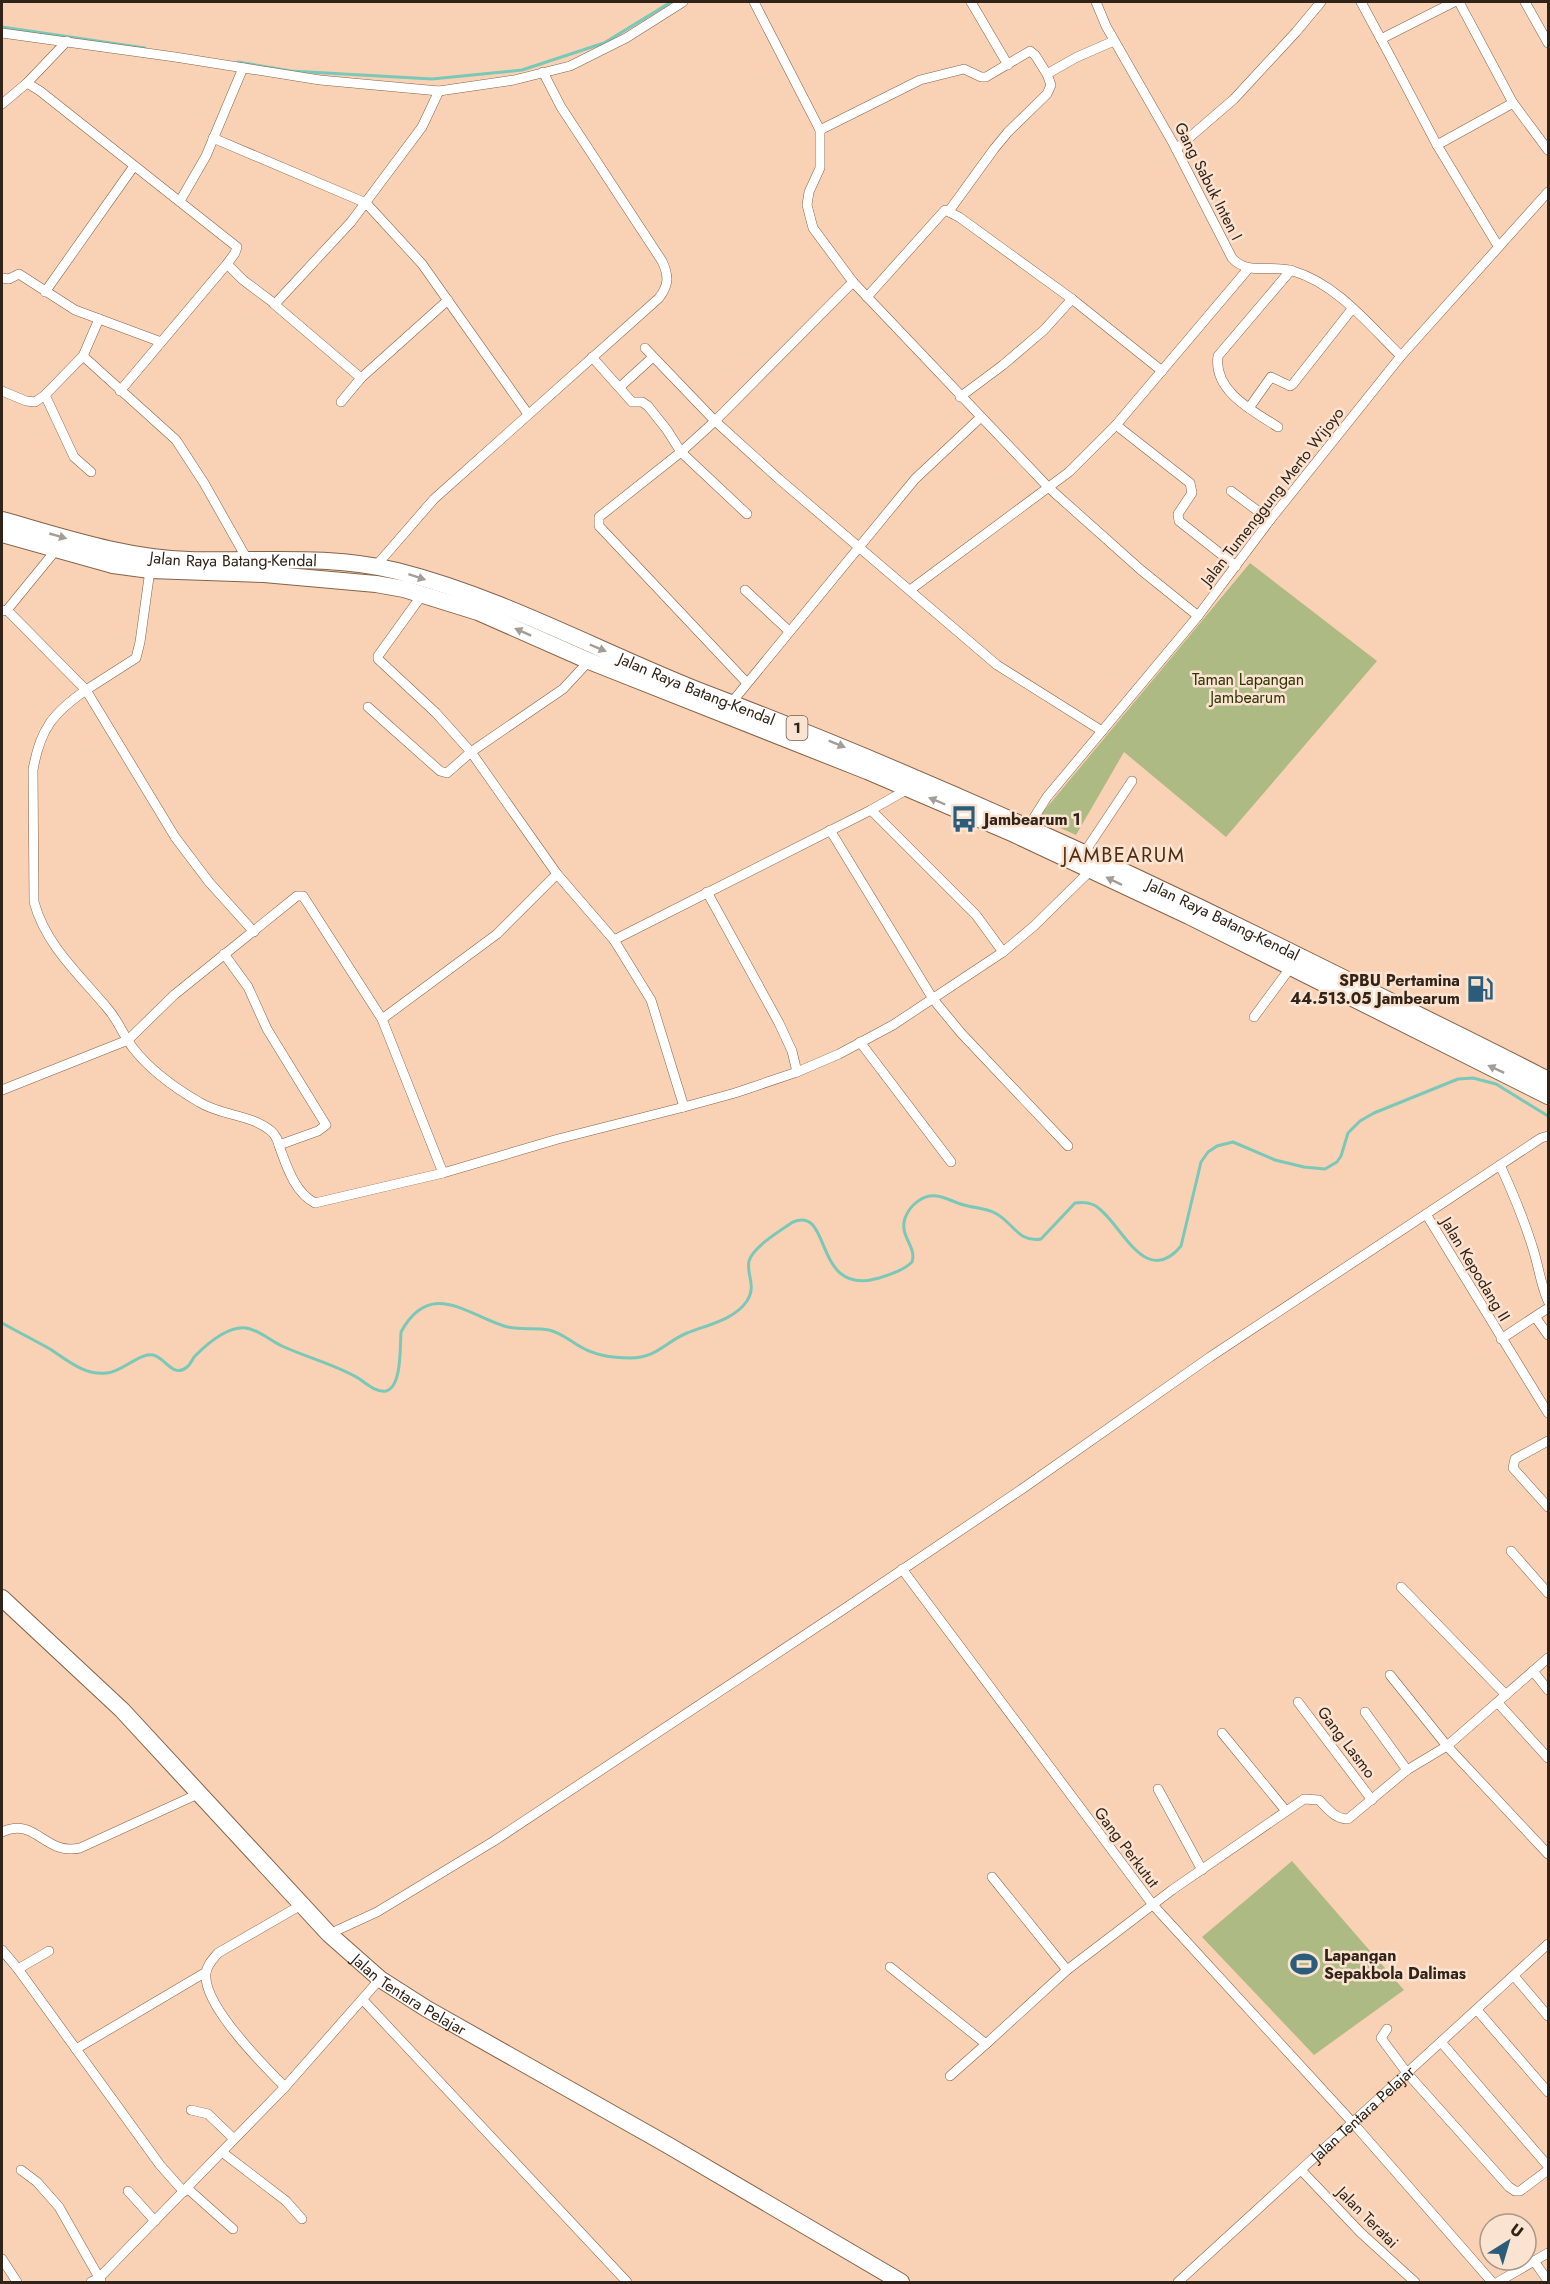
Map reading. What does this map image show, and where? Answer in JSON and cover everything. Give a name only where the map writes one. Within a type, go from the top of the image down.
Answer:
[{"type":"highway","name":"Jalan Raya Batang-Kendal","points":[[2,520],[116,552],[185,560],[247,559],[333,562],[375,567],[409,574],[483,599],[732,702],[764,723],[1091,870],[1548,1096]]},
{"type":"highway","name":"Jalan Raya Batang-Kendal","points":[[2,534],[113,565],[150,570],[264,574],[364,583],[422,595],[478,612],[589,661],[764,723],[872,758],[1195,904],[1548,1080]]},
{"type":"highway","name":"Jalan Tentara Pelajar","points":[[2,1598],[122,1710],[301,1905],[329,1934],[380,1979],[427,2009],[666,2144],[901,2283]]},
{"type":"street","points":[[2,33],[320,81],[439,91],[514,80],[570,66],[683,2]]},
{"type":"street","points":[[754,2],[820,130],[820,168],[809,192],[807,205],[813,228],[853,282],[1048,488],[1141,570],[1198,616]]},
{"type":"street","points":[[972,2],[1008,65]]},
{"type":"street","name":"Gang Sabuk Inten I","points":[[1096,2],[1114,41],[1176,149],[1232,258],[1238,265],[1248,269]]},
{"type":"street","points":[[1176,149],[1234,99],[1321,2]]},
{"type":"street","points":[[1361,2],[1437,145],[1498,246]]},
{"type":"street","points":[[1381,39],[1456,2],[1513,103],[1548,150]]},
{"type":"street","points":[[1525,2],[1548,43]]},
{"type":"street","points":[[2,104],[67,41]]},
{"type":"street","points":[[1047,74],[1077,57],[1114,41]]},
{"type":"street","points":[[820,130],[920,80],[964,69],[986,77],[1030,51],[1035,55],[1052,85],[1047,94],[1008,132],[949,211]]},
{"type":"street","points":[[180,201],[206,156],[243,68]]},
{"type":"street","points":[[375,567],[434,499],[659,298],[668,285],[662,261],[561,107],[543,72]]},
{"type":"street","points":[[27,82],[237,247],[227,264],[120,391]]},
{"type":"street","points":[[274,304],[340,235],[366,203],[422,127],[439,91]]},
{"type":"street","points":[[1437,145],[1513,103]]},
{"type":"street","points":[[213,138],[366,203],[422,264],[528,414]]},
{"type":"street","points":[[45,292],[134,166]]},
{"type":"street","name":"Jalan Tumenggung Merto Wijoyo","points":[[1028,827],[1047,797],[1198,616],[1270,520],[1401,356],[1548,192]]},
{"type":"street","points":[[867,297],[942,212],[949,211],[1072,299],[1162,371]]},
{"type":"street","points":[[227,264],[243,280],[361,378]]},
{"type":"street","points":[[910,590],[1069,472],[1116,426],[1248,269],[1272,267],[1290,270],[1316,279],[1352,309],[1401,356]]},
{"type":"street","points":[[1278,427],[1249,408],[1225,387],[1219,371],[1218,356],[1290,270]]},
{"type":"street","points":[[2,278],[9,279],[19,274],[75,310],[161,342]]},
{"type":"street","points":[[747,683],[598,526],[599,517],[681,452],[715,421],[853,282]]},
{"type":"street","points":[[960,397],[1044,330],[1072,299]]},
{"type":"street","points":[[341,402],[361,378],[448,300]]},
{"type":"street","points":[[1249,408],[1271,376],[1285,385],[1293,384],[1352,309]]},
{"type":"street","points":[[2,391],[26,401],[35,402],[45,395],[83,356],[99,319]]},
{"type":"street","points":[[645,348],[715,421],[779,479],[997,664],[1102,731]]},
{"type":"street","points":[[83,356],[176,440],[204,483],[247,559]]},
{"type":"street","points":[[592,357],[632,402],[644,403],[656,415],[681,452],[747,514]]},
{"type":"street","points":[[620,387],[653,357]]},
{"type":"street","points":[[45,395],[74,458],[91,472]]},
{"type":"street","points":[[732,702],[789,631],[861,548],[886,513],[915,479],[980,418]]},
{"type":"street","points":[[1116,426],[1190,483],[1192,493],[1178,514],[1179,521],[1236,566]]},
{"type":"street","points":[[1231,491],[1270,520]]},
{"type":"street","points":[[56,550],[4,610],[86,690],[175,837],[209,882],[254,932]]},
{"type":"street","points":[[150,570],[136,658],[59,710],[45,731],[36,751],[33,770],[34,902],[39,922],[52,945],[120,1023],[128,1040],[141,1057],[171,1085],[203,1105],[247,1119],[270,1131],[279,1141],[288,1170],[302,1193],[315,1203],[443,1173],[547,1142],[735,1093],[797,1072],[893,1025],[1003,952],[1034,926],[1091,870]]},
{"type":"street","points":[[745,590],[789,631]]},
{"type":"street","points":[[422,595],[378,659],[436,713],[471,752],[557,874],[614,940],[651,1000],[684,1107]]},
{"type":"street","points":[[368,707],[444,773],[451,771],[471,752],[562,688],[589,661]]},
{"type":"street","points":[[1084,853],[1132,781]]},
{"type":"street","points":[[614,940],[909,789]]},
{"type":"street","points":[[871,810],[976,915],[1003,952]]},
{"type":"street","points":[[830,830],[933,999],[961,1033],[1068,1146]]},
{"type":"street","points":[[382,1019],[497,934],[557,874]]},
{"type":"street","points":[[707,891],[779,1023],[792,1051],[797,1072]]},
{"type":"street","points":[[2,1090],[128,1040],[174,995],[224,954],[297,896],[305,897],[382,1019],[443,1173]]},
{"type":"street","points":[[224,954],[248,987],[267,1029],[326,1125],[318,1131],[279,1145]]},
{"type":"street","points":[[1254,1017],[1291,967]]},
{"type":"street","points":[[860,1042],[951,1162]]},
{"type":"street","points":[[329,1934],[377,1912],[494,1841],[902,1569],[1210,1357],[1541,1138],[1548,1136]]},
{"type":"street","points":[[1500,1165],[1519,1206],[1534,1252],[1541,1285],[1548,1301]]},
{"type":"street","name":"Jalan Kepodang II","points":[[1426,1214],[1548,1413]]},
{"type":"street","points":[[1502,1339],[1548,1308]]},
{"type":"street","points":[[1536,1318],[1548,1335]]},
{"type":"street","points":[[1548,1441],[1515,1459],[1513,1468],[1548,1507]]},
{"type":"street","points":[[1511,1551],[1548,1593]]},
{"type":"street","name":"Gang Perkutut","points":[[902,1569],[1077,1807],[1153,1905],[1353,2123],[1492,2283]]},
{"type":"street","points":[[1401,1587],[1506,1695]]},
{"type":"street","points":[[950,2076],[1067,1970],[1153,1905],[1286,1811],[1304,1799],[1312,1798],[1319,1800],[1335,1816],[1348,1820],[1407,1770],[1447,1746],[1548,1658]]},
{"type":"street","points":[[1533,1671],[1548,1690]]},
{"type":"street","points":[[1390,1675],[1447,1746],[1548,1854]]},
{"type":"street","name":"Gang Lasmo","points":[[1298,1702],[1372,1800]]},
{"type":"street","points":[[1498,1703],[1548,1758]]},
{"type":"street","points":[[1365,1712],[1407,1770]]},
{"type":"street","points":[[1222,1733],[1286,1811]]},
{"type":"street","points":[[1158,1789],[1202,1870]]},
{"type":"street","points":[[2,1832],[15,1827],[23,1827],[52,1846],[70,1850],[80,1848],[198,1794]]},
{"type":"street","points":[[992,1877],[1067,1970]]},
{"type":"street","points":[[285,2087],[262,2063],[211,1999],[206,1984],[206,1972],[210,1962],[218,1953],[301,1905]]},
{"type":"street","name":"Jalan Tentara Pelajar","points":[[1178,2283],[1548,1944]]},
{"type":"street","points":[[2,1950],[160,2165],[233,2229]]},
{"type":"street","points":[[18,1969],[49,1951]]},
{"type":"street","points":[[890,1967],[986,2044]]},
{"type":"street","points":[[76,2049],[206,1972]]},
{"type":"street","points":[[1514,1976],[1548,2016]]},
{"type":"street","points":[[21,2170],[37,2182],[59,2207],[81,2242],[97,2281],[285,2087],[380,1979]]},
{"type":"street","points":[[363,2000],[627,2283]]},
{"type":"street","points":[[1477,2010],[1548,2092]]},
{"type":"street","points":[[1387,2029],[1381,2038],[1407,2073],[1509,2187],[1520,2191],[1548,2168],[1441,2042]]},
{"type":"street","points":[[191,2110],[208,2114],[234,2139]]},
{"type":"street","points":[[222,2152],[286,2200],[302,2219]]},
{"type":"street","name":"Jalan Teratai","points":[[1301,2170],[1360,2233],[1415,2283]]},
{"type":"street","points":[[128,2191],[155,2221]]},
{"type":"street","points":[[2,2259],[17,2283]]},
{"type":"street","points":[[1538,2267],[1548,2281]]},
{"type":"street","points":[[1498,2283],[1516,2272]]},
{"type":"green space","name":"Taman Lapangan Jambearum","points":[[1250,563],[1377,661],[1226,837],[1124,752],[1076,835],[1038,818]]},
{"type":"green space","name":"Lapangan Sepakbola Dalimas","points":[[1292,1861],[1404,1990],[1314,2055],[1202,1937]]},
{"type":"waterway","points":[[238,62],[291,71],[432,79],[522,70],[604,43],[671,2]]},
{"type":"waterway","points":[[2,27],[145,48]]},
{"type":"waterway","points":[[2,1323],[84,1370],[99,1373],[113,1372],[147,1355],[157,1357],[173,1369],[182,1370],[200,1351],[218,1337],[232,1330],[246,1328],[278,1344],[340,1369],[375,1389],[386,1391],[391,1388],[398,1374],[401,1332],[412,1316],[424,1307],[436,1304],[462,1309],[510,1327],[554,1331],[587,1350],[599,1354],[617,1358],[639,1357],[654,1352],[687,1333],[728,1317],[742,1308],[751,1290],[749,1261],[756,1250],[768,1239],[793,1222],[805,1220],[814,1226],[833,1265],[843,1275],[858,1281],[888,1275],[912,1262],[912,1251],[904,1231],[905,1218],[918,1201],[932,1196],[991,1211],[1021,1235],[1033,1239],[1041,1239],[1075,1203],[1089,1203],[1104,1213],[1133,1248],[1155,1261],[1168,1258],[1181,1246],[1201,1162],[1208,1152],[1217,1146],[1233,1142],[1275,1160],[1325,1169],[1337,1162],[1348,1133],[1360,1121],[1374,1113],[1458,1079],[1473,1078],[1496,1084],[1548,1116]]},
{"type":"place","name":"Jambearum 1","points":[[964,819]]},
{"type":"place","name":"SPBU Pertamina 44.513.05 Jambearum","points":[[1480,989]]},
{"type":"place","name":"Lapangan Sepakbola Dalimas","points":[[1304,1964]]},
{"type":"district","name":"JAMBEARUM","points":[[1124,855]]}]
